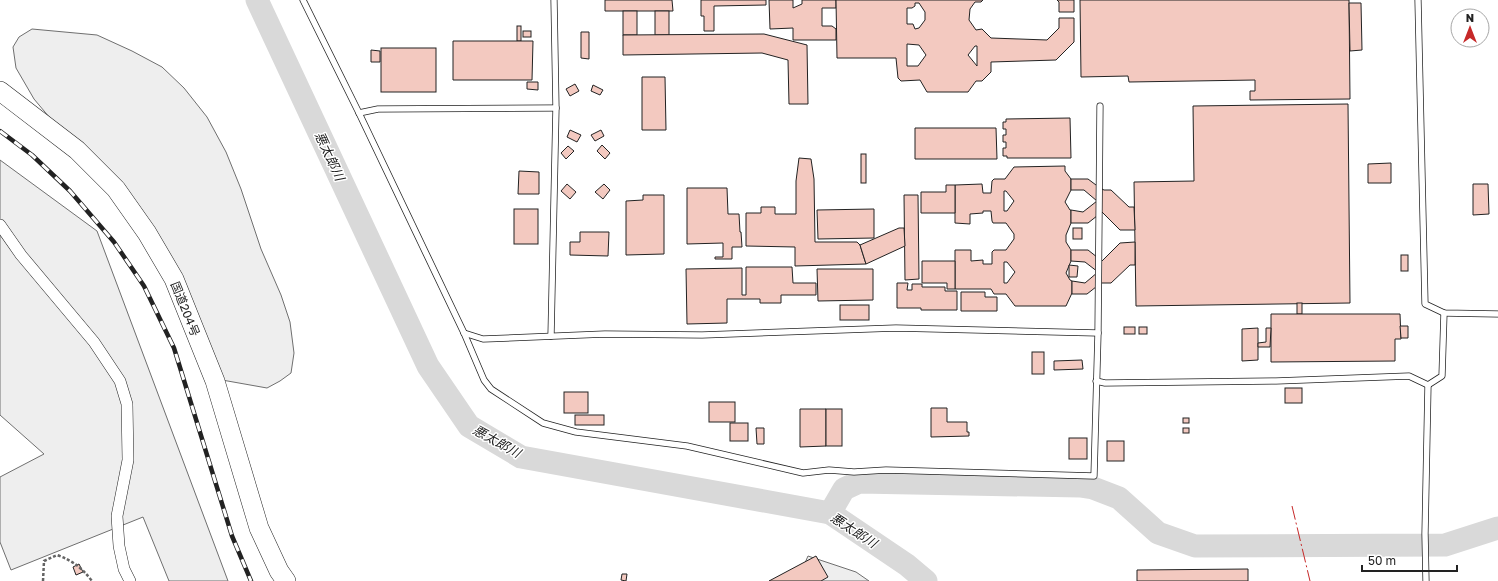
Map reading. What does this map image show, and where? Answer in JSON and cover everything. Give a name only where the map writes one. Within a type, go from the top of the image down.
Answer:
[{"type":"highway","name":"国道204号","points":[[0,91],[77,150],[116,189],[147,233],[174,279],[217,388],[259,528],[279,571],[286,581]]},
{"type":"street","points":[[0,225],[21,255],[94,342],[120,381],[127,404],[128,460],[117,516],[119,546],[124,569],[130,581]]},
{"type":"lane","points":[[303,0],[359,113],[464,333],[484,380],[491,389],[543,423],[576,432],[687,446],[803,473],[829,470],[854,472],[886,470],[1094,476],[1098,333],[1100,106]]},
{"type":"lane","points":[[551,336],[556,108],[554,0]]},
{"type":"lane","points":[[1418,0],[1425,304],[1444,313],[1498,314]]},
{"type":"lane","points":[[359,113],[378,109],[556,108]]},
{"type":"lane","points":[[1428,386],[1442,376],[1444,313]]},
{"type":"lane","points":[[464,333],[483,339],[605,334],[702,335],[896,328],[1098,333]]},
{"type":"lane","points":[[1096,381],[1105,383],[1276,381],[1410,376],[1428,386]]},
{"type":"lane","points":[[1426,581],[1425,534],[1428,386]]},
{"type":"path","points":[[42,581],[44,561],[57,555],[71,560],[82,569],[92,581]]},
{"type":"shaded area","points":[[32,29],[97,35],[132,51],[162,67],[184,88],[207,117],[226,152],[241,189],[261,249],[281,295],[290,322],[294,353],[291,373],[267,388],[222,380],[190,303],[87,162],[34,99],[16,68],[13,47],[19,37]]},
{"type":"shaded area","points":[[0,160],[97,231],[228,581],[169,581],[143,517],[11,570],[0,542],[0,477],[44,454],[0,415]]},
{"type":"shaded area","points":[[808,556],[856,572],[869,581],[797,581]]},
{"type":"building","points":[[605,0],[672,0],[673,11],[605,11]]},
{"type":"building","points":[[701,0],[766,0],[766,5],[714,6],[714,31],[704,31],[704,16],[701,16]]},
{"type":"building","points":[[769,0],[793,0],[793,8],[802,4],[802,0],[836,0],[836,8],[822,8],[822,26],[832,26],[836,29],[836,40],[793,40],[793,28],[770,29]]},
{"type":"building","points":[[836,0],[983,0],[981,2],[975,2],[970,9],[969,20],[976,30],[982,29],[991,38],[1047,40],[1059,28],[1059,18],[1074,18],[1074,42],[1056,60],[991,62],[991,72],[982,81],[976,81],[968,92],[927,92],[920,80],[901,81],[898,78],[896,58],[837,58]],"holes":[[[915,3],[919,3],[925,12],[925,20],[919,28],[915,29],[913,24],[907,24],[907,8],[912,8],[915,6]],[[907,44],[919,45],[926,55],[918,66],[907,66]],[[975,46],[977,46],[977,66],[968,55]]]},
{"type":"building","points":[[1057,0],[1074,0],[1074,12],[1059,12],[1059,2]]},
{"type":"building","points":[[1080,0],[1349,0],[1350,99],[1250,100],[1250,91],[1255,91],[1255,80],[1129,82],[1128,76],[1081,77]]},
{"type":"building","points":[[1349,3],[1361,3],[1362,50],[1350,51]]},
{"type":"building","points":[[623,11],[637,11],[637,35],[623,35]]},
{"type":"building","points":[[655,11],[669,11],[669,35],[655,35]]},
{"type":"building","points":[[517,26],[521,26],[521,41],[517,41]]},
{"type":"building","points":[[523,31],[531,31],[531,37],[523,37]]},
{"type":"building","points":[[581,32],[589,32],[589,59],[581,58]]},
{"type":"building","points":[[764,34],[807,45],[808,104],[789,104],[788,60],[762,53],[623,55],[623,35]]},
{"type":"building","points":[[453,41],[533,41],[532,80],[453,80]]},
{"type":"building","points":[[381,48],[436,48],[436,92],[381,92]]},
{"type":"building","points":[[371,50],[380,51],[380,62],[371,62]]},
{"type":"building","points":[[642,77],[665,77],[666,130],[642,130]]},
{"type":"building","points":[[527,82],[538,82],[538,90],[527,89]]},
{"type":"building","points":[[575,84],[579,91],[570,96],[566,89]]},
{"type":"building","points":[[593,85],[603,90],[600,95],[591,91]]},
{"type":"building","points":[[1348,104],[1350,303],[1136,306],[1134,182],[1194,181],[1193,106]]},
{"type":"building","points":[[1070,118],[1071,158],[1007,158],[1007,156],[1003,156],[1003,148],[1006,148],[1006,142],[1003,142],[1003,135],[1006,135],[1006,129],[1003,129],[1003,122],[1006,122],[1006,119]]},
{"type":"building","points":[[915,128],[996,128],[997,159],[915,159]]},
{"type":"building","points":[[570,130],[581,135],[577,142],[567,137]]},
{"type":"building","points":[[601,130],[604,136],[595,141],[591,135]]},
{"type":"building","points":[[602,145],[610,153],[605,159],[597,151]]},
{"type":"building","points":[[568,146],[574,151],[566,159],[561,153]]},
{"type":"building","points":[[861,154],[866,154],[866,183],[861,183]]},
{"type":"building","points":[[799,158],[811,159],[814,179],[815,242],[857,242],[860,245],[866,264],[795,266],[795,247],[746,246],[746,213],[761,213],[761,207],[775,207],[775,214],[796,214],[796,181]]},
{"type":"building","points":[[1391,163],[1391,183],[1368,183],[1368,164]]},
{"type":"building","points":[[1065,166],[1065,171],[1071,179],[1071,190],[1065,202],[1071,210],[1071,223],[1066,235],[1066,242],[1071,250],[1071,261],[1066,273],[1072,281],[1072,293],[1066,306],[1015,306],[1006,294],[994,294],[991,289],[955,289],[955,250],[971,250],[971,261],[983,260],[983,264],[992,264],[992,252],[994,250],[1006,250],[1014,239],[1014,234],[1006,223],[993,223],[991,211],[970,214],[970,224],[955,223],[955,185],[982,184],[983,193],[991,193],[992,181],[994,179],[1005,179],[1014,167]],"holes":[[[1004,191],[1006,191],[1014,201],[1007,211],[1004,211]],[[1004,262],[1007,262],[1015,272],[1007,283],[1004,283]]]},
{"type":"building","points":[[519,171],[539,172],[539,194],[518,194]]},
{"type":"building","points":[[1071,179],[1088,179],[1104,190],[1111,190],[1129,207],[1134,207],[1135,230],[1120,230],[1102,212],[1088,223],[1071,223],[1071,210],[1083,212],[1097,201],[1084,190],[1071,190]]},
{"type":"building","points":[[567,184],[576,192],[570,199],[561,191]]},
{"type":"building","points":[[604,184],[610,190],[603,199],[595,192]]},
{"type":"building","points":[[1473,184],[1488,184],[1489,214],[1473,215]]},
{"type":"building","points":[[946,185],[955,185],[955,213],[921,213],[921,192],[946,192]]},
{"type":"building","points":[[687,188],[727,188],[728,214],[739,214],[741,232],[742,247],[732,247],[732,259],[715,259],[715,257],[723,257],[723,243],[687,244]]},
{"type":"building","points":[[643,195],[664,195],[664,254],[626,255],[626,201],[643,200]]},
{"type":"building","points":[[904,195],[918,195],[919,279],[905,280]]},
{"type":"building","points":[[514,209],[538,209],[538,244],[514,244]]},
{"type":"building","points":[[874,209],[874,238],[818,239],[817,210]]},
{"type":"building","points":[[899,228],[904,228],[905,246],[866,264],[860,245]]},
{"type":"building","points":[[1073,228],[1082,228],[1082,239],[1073,239]]},
{"type":"building","points":[[580,232],[609,232],[608,256],[570,255],[570,242],[580,242]]},
{"type":"building","points":[[1135,242],[1135,265],[1130,265],[1111,283],[1101,283],[1087,294],[1072,294],[1072,281],[1085,283],[1098,272],[1085,262],[1071,261],[1071,250],[1088,250],[1102,261],[1120,243]]},
{"type":"building","points":[[1401,255],[1408,255],[1408,271],[1401,271]]},
{"type":"building","points":[[922,261],[955,261],[955,289],[947,289],[947,283],[922,283]]},
{"type":"building","points":[[1069,265],[1078,266],[1077,277],[1069,277]]},
{"type":"building","points":[[746,267],[792,267],[793,283],[816,283],[816,295],[781,295],[781,303],[760,303],[760,299],[727,299],[727,323],[687,324],[686,269],[742,268],[742,295],[746,295]]},
{"type":"building","points":[[817,269],[873,269],[873,300],[818,301]]},
{"type":"building","points":[[897,283],[908,283],[907,290],[912,290],[912,284],[922,284],[922,287],[945,287],[945,291],[957,291],[957,310],[897,308]]},
{"type":"building","points":[[961,292],[985,292],[985,297],[997,297],[997,311],[961,311]]},
{"type":"building","points":[[1297,303],[1302,303],[1302,314],[1297,314]]},
{"type":"building","points":[[840,305],[869,305],[869,320],[840,320]]},
{"type":"building","points":[[1271,314],[1400,314],[1401,339],[1395,339],[1395,361],[1271,362]]},
{"type":"building","points":[[1400,326],[1408,326],[1408,338],[1401,338]]},
{"type":"building","points":[[1124,327],[1135,327],[1135,334],[1124,334]]},
{"type":"building","points":[[1139,327],[1147,327],[1147,334],[1139,334]]},
{"type":"building","points":[[1258,328],[1258,360],[1242,361],[1242,329]]},
{"type":"building","points":[[1266,328],[1271,328],[1270,347],[1258,347],[1258,343],[1266,342]]},
{"type":"building","points":[[1032,352],[1044,352],[1044,374],[1032,374]]},
{"type":"building","points":[[1082,360],[1083,369],[1054,370],[1054,361]]},
{"type":"building","points":[[1285,388],[1302,388],[1302,403],[1285,403]]},
{"type":"building","points":[[564,392],[588,392],[588,413],[564,413]]},
{"type":"building","points":[[709,402],[735,402],[735,422],[709,422]]},
{"type":"building","points":[[931,408],[947,408],[947,422],[967,422],[967,432],[969,432],[969,436],[931,437]]},
{"type":"building","points":[[800,409],[826,409],[826,446],[800,447]]},
{"type":"building","points":[[826,409],[842,409],[842,446],[826,446]]},
{"type":"building","points":[[575,415],[604,415],[604,425],[575,425]]},
{"type":"building","points":[[1183,418],[1189,418],[1189,423],[1183,423]]},
{"type":"building","points":[[730,423],[748,423],[748,441],[730,441]]},
{"type":"building","points":[[756,428],[764,428],[764,444],[757,444]]},
{"type":"building","points":[[1183,428],[1189,428],[1189,433],[1183,433]]},
{"type":"building","points":[[1069,438],[1087,438],[1087,459],[1069,459]]},
{"type":"building","points":[[1107,441],[1124,441],[1124,461],[1107,461]]},
{"type":"building","points":[[816,556],[828,577],[821,581],[769,581]]},
{"type":"building","points":[[79,564],[83,572],[76,575],[73,567]]},
{"type":"building","points":[[1248,569],[1248,581],[1137,581],[1137,570]]},
{"type":"building","points":[[622,574],[627,574],[626,581],[621,580]]},
{"type":"waterway","name":"悪太郎川","points":[[257,0],[428,366],[469,426],[521,457],[830,513],[907,565],[926,581]]},
{"type":"waterway","points":[[830,513],[844,489],[859,482],[1080,486],[1093,488],[1119,498],[1158,533],[1195,546],[1445,545],[1498,528]]},
{"type":"railway","points":[[0,131],[32,155],[70,191],[114,242],[144,286],[174,348],[232,536],[251,581]]},
{"type":"power","points":[[1292,506],[1310,581]]}]
